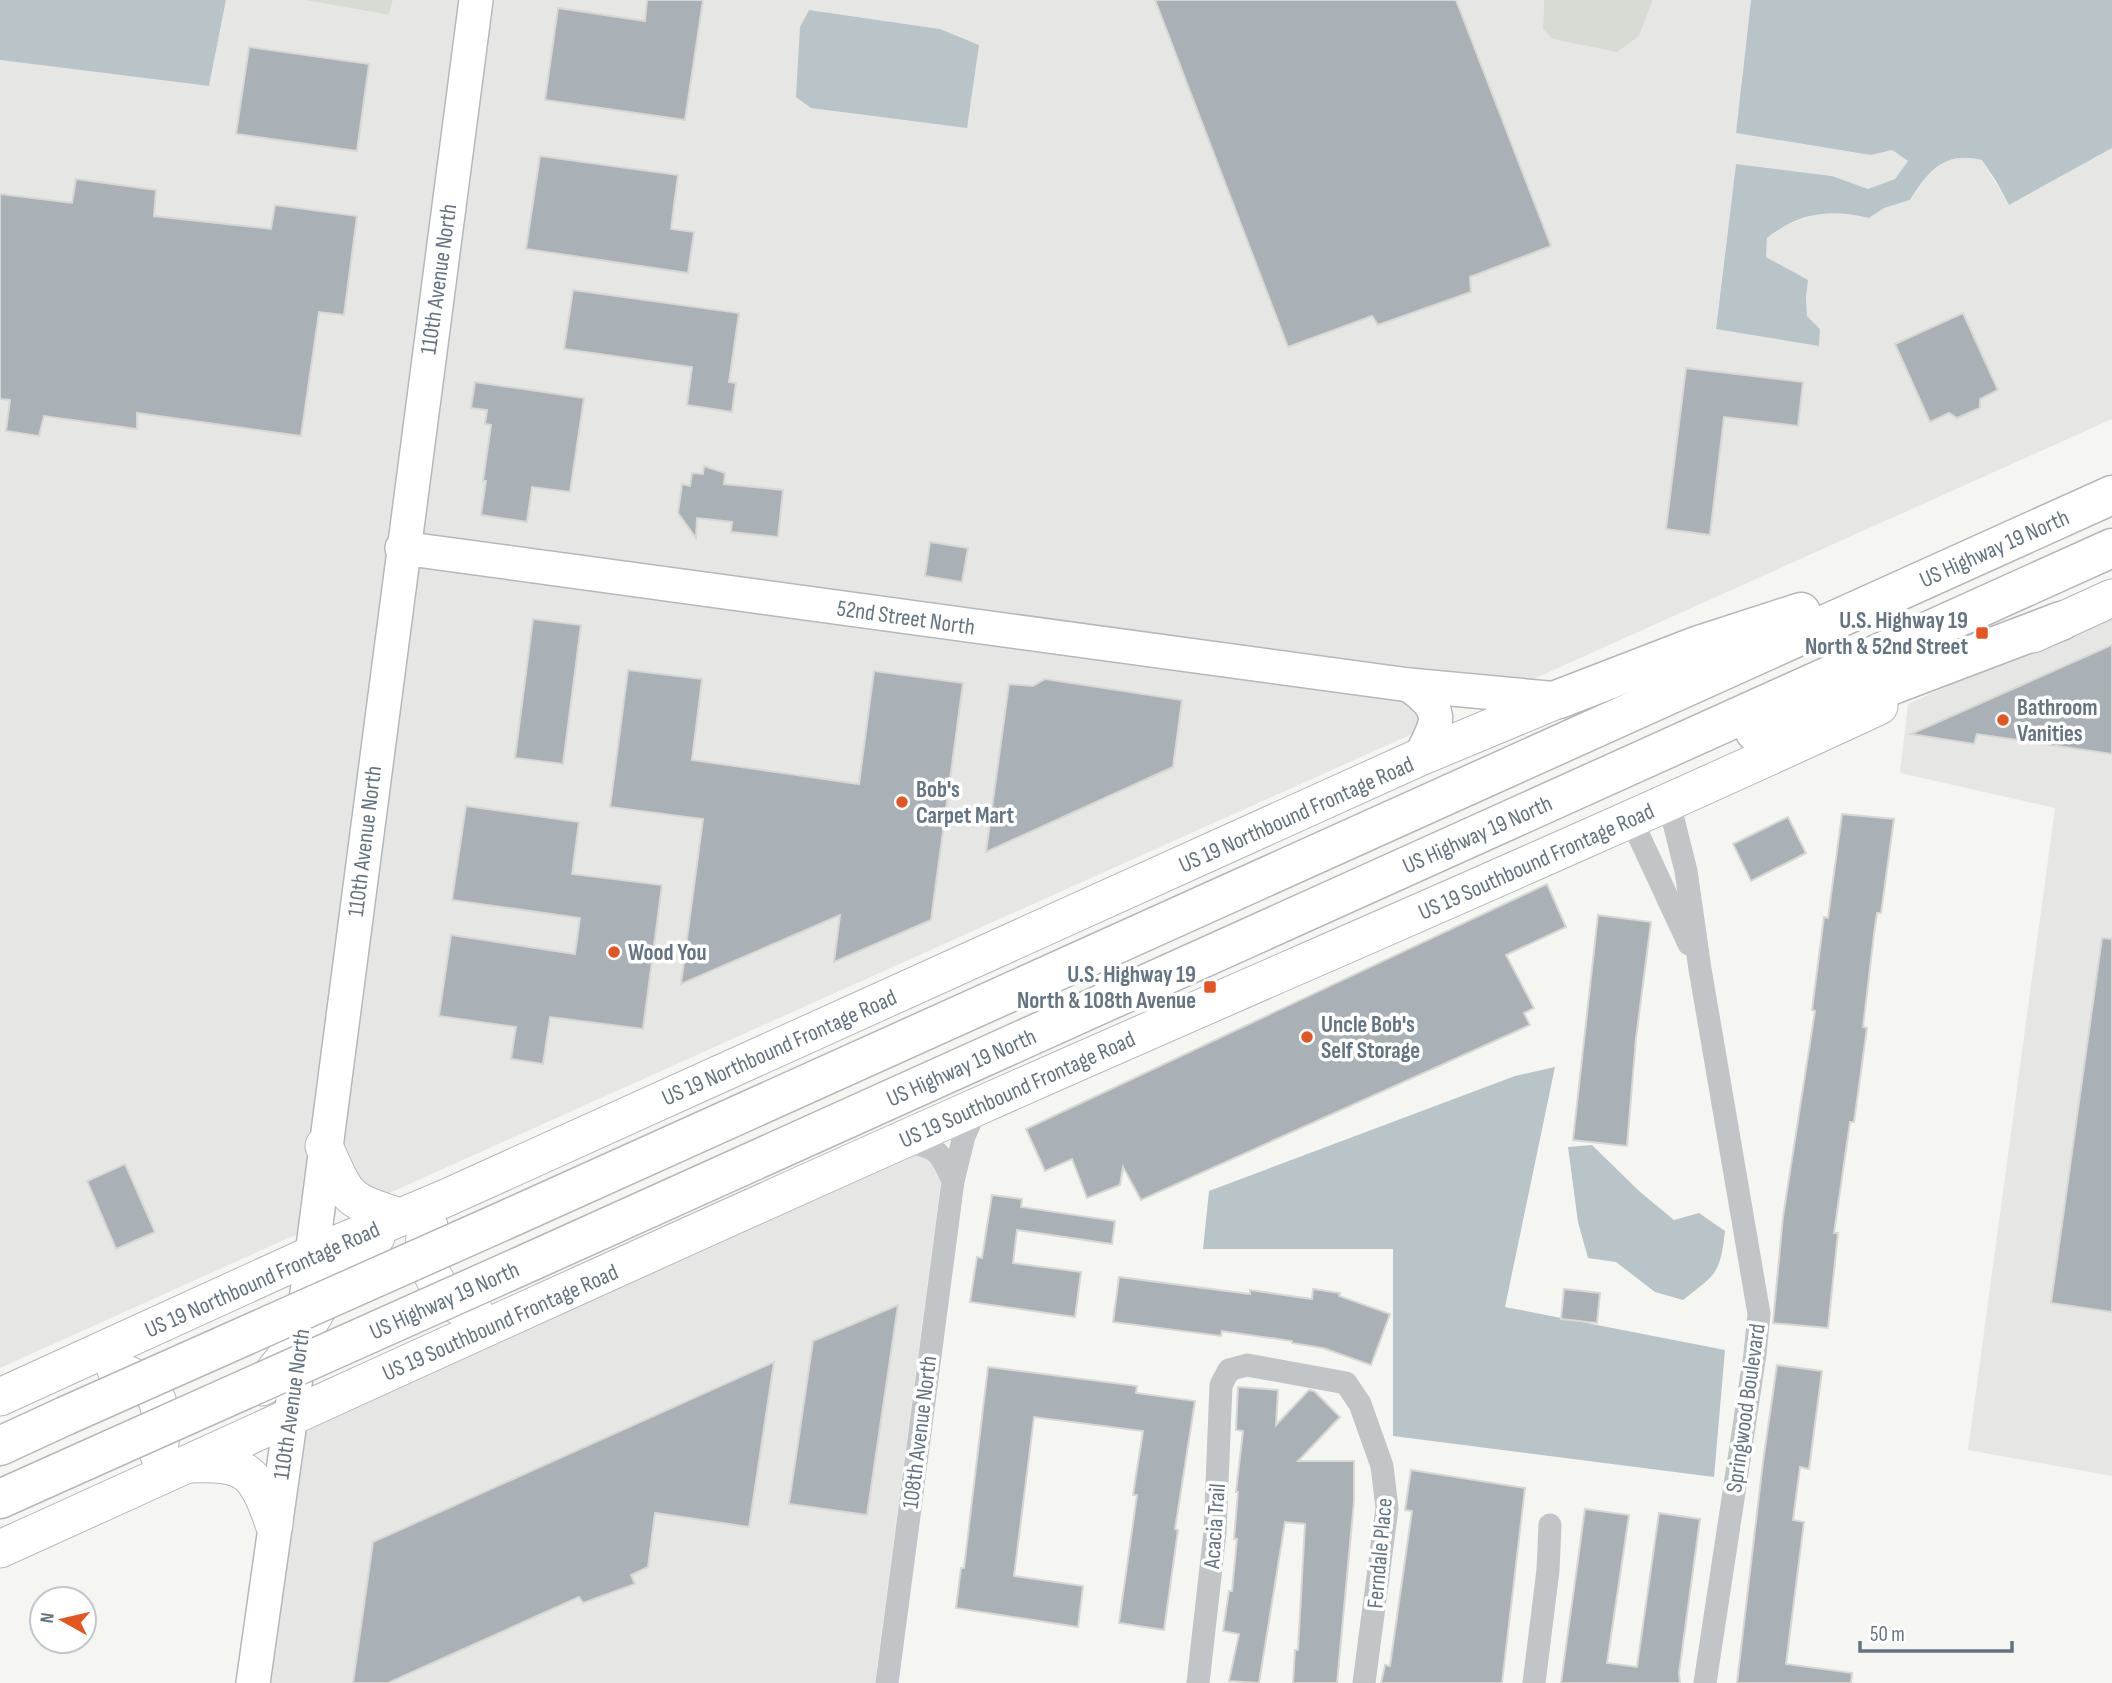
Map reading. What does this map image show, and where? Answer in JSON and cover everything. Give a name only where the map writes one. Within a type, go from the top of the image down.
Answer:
[{"type":"highway","name":"US Highway 19 North","points":[[0,1446],[2112,495]]},
{"type":"highway","name":"US Highway 19 North","points":[[0,1499],[2112,548]]},
{"type":"highway","points":[[1559,699],[1699,645],[1992,549]]},
{"type":"highway","points":[[1558,798],[1844,703],[2061,621]]},
{"type":"main road","name":"US 19 Southbound Frontage Road","points":[[0,1549],[291,1415],[977,1107],[1669,803],[2112,598]]},
{"type":"main road","name":"US 19 Northbound Frontage Road","points":[[0,1397],[1420,757],[1559,699]]},
{"type":"main road","points":[[324,1146],[344,1191],[359,1204],[400,1217]]},
{"type":"main road","points":[[446,1198],[425,1233],[429,1271],[451,1301],[465,1310],[491,1312],[544,1303]]},
{"type":"main road","points":[[184,1464],[267,1382],[301,1336],[345,1262],[400,1217]]},
{"type":"main road","points":[[168,1322],[208,1320],[383,1353],[427,1355]]},
{"type":"main road","points":[[65,1368],[111,1368],[136,1376],[156,1394],[161,1425],[159,1455],[144,1484]]},
{"type":"main road","points":[[184,1464],[222,1463],[243,1470],[262,1489],[274,1524]]},
{"type":"street","name":"110th Avenue North","points":[[253,1683],[291,1415],[475,0]]},
{"type":"street","name":"52nd Street North","points":[[402,548],[1409,685],[1559,699]]},
{"type":"street","points":[[1409,685],[1430,700],[1436,713],[1434,730],[1420,757]]},
{"type":"street","name":"Springwood Boulevard","points":[[1669,803],[1686,871],[1700,969],[1759,1314],[1705,1683]]},
{"type":"street","name":"Springwood Boulevard","points":[[1631,819],[1700,969]]},
{"type":"street","name":"108th Avenue North","points":[[887,1683],[953,1181],[964,1136],[977,1107]]},
{"type":"street","points":[[901,1141],[927,1146],[942,1156],[953,1181]]},
{"type":"street","name":"Ferndale Place","points":[[1228,1370],[1247,1365],[1346,1383],[1360,1405],[1382,1466],[1387,1508],[1364,1683]]},
{"type":"street","name":"Acacia Trail","points":[[1198,1683],[1215,1532],[1221,1385],[1228,1370]]},
{"type":"street","points":[[1534,1683],[1548,1570],[1550,1525]]},
{"type":"shaded area","points":[[0,0],[226,0],[209,86],[0,60]]},
{"type":"shaded area","points":[[226,0],[305,0],[389,15],[393,0],[464,0],[302,1232],[0,1368],[0,60],[209,86]]},
{"type":"shaded area","points":[[305,0],[393,0],[389,15]]},
{"type":"shaded area","points":[[487,0],[1544,0],[1543,29],[1639,36],[1653,0],[1751,0],[1742,77],[1871,155],[1892,150],[1908,161],[1895,179],[1868,189],[1832,176],[1736,164],[1716,328],[1819,346],[1820,329],[1807,316],[1807,280],[1766,257],[1767,238],[1781,227],[1822,212],[1848,212],[1869,218],[1884,208],[1910,200],[1923,180],[1939,163],[1966,156],[1982,160],[2009,205],[2112,148],[2112,419],[1520,685],[415,540]],"holes":[[[809,10],[940,29],[800,27]]]},
{"type":"shaded area","points":[[1544,0],[1653,0],[1639,36],[1617,52],[1553,39],[1543,29]]},
{"type":"shaded area","points":[[1751,0],[2112,0],[2112,148],[2009,205],[1982,160],[1957,158],[1931,172],[1910,200],[1884,208],[1869,218],[1828,213],[1791,223],[1767,238],[1766,257],[1808,280],[1807,316],[1820,329],[1819,346],[1716,329],[1736,164],[1832,176],[1868,189],[1895,179],[1908,161],[1892,150],[1871,155],[1736,133]]},
{"type":"shaded area","points":[[809,10],[940,29],[979,45],[967,128],[811,108],[796,97],[800,27]]},
{"type":"shaded area","points":[[413,560],[1405,695],[1420,706],[1421,730],[376,1199],[366,1195],[336,1145]]},
{"type":"shaded area","points":[[2112,610],[2112,1476],[1968,1450],[2055,808],[1900,773],[1908,704]]},
{"type":"shaded area","points":[[1555,1067],[1505,1307],[1725,1350],[1714,1477],[1393,1436],[1393,1249],[1203,1249],[1209,1191],[1515,1076]]},
{"type":"shaded area","points":[[1592,1145],[1639,1191],[1674,1220],[1699,1213],[1725,1231],[1721,1257],[1714,1272],[1683,1300],[1655,1292],[1616,1262],[1588,1258],[1578,1222],[1568,1147]]},
{"type":"shaded area","points":[[903,1152],[921,1155],[933,1162],[941,1181],[875,1683],[265,1683],[301,1423]]},
{"type":"building","points":[[647,0],[703,0],[685,120],[545,100],[558,8],[645,21]]},
{"type":"building","points":[[1155,0],[1456,0],[1551,246],[1470,277],[1471,292],[1378,325],[1372,316],[1288,347]]},
{"type":"building","points":[[249,47],[369,64],[357,151],[236,134]]},
{"type":"building","points":[[540,156],[678,175],[671,229],[694,232],[688,273],[526,249]]},
{"type":"building","points":[[76,179],[156,190],[154,216],[271,229],[275,205],[357,216],[344,315],[319,312],[301,436],[137,413],[137,429],[44,416],[39,436],[6,431],[10,400],[0,399],[0,194],[72,203]]},
{"type":"building","points":[[573,290],[739,313],[729,382],[736,383],[732,412],[687,405],[692,367],[564,349]]},
{"type":"building","points":[[1963,313],[1998,390],[1980,399],[1980,408],[1957,418],[1949,413],[1930,422],[1895,344]]},
{"type":"building","points":[[1686,368],[1803,382],[1798,426],[1724,417],[1710,535],[1666,529]]},
{"type":"building","points":[[475,382],[584,398],[570,492],[532,487],[527,522],[481,515],[491,425],[485,424],[487,410],[471,408]]},
{"type":"building","points":[[704,466],[725,473],[724,484],[783,490],[778,537],[731,532],[732,522],[697,518],[696,538],[678,513],[682,484],[690,486],[692,473],[703,474]]},
{"type":"building","points":[[930,542],[968,548],[962,582],[925,576]]},
{"type":"building","points":[[533,619],[581,625],[563,764],[515,758]]},
{"type":"building","points":[[2112,645],[2112,754],[1977,734],[1974,744],[1911,734]]},
{"type":"building","points":[[628,670],[702,679],[692,760],[859,784],[874,671],[963,683],[931,920],[834,962],[840,915],[681,984],[703,819],[610,807]]},
{"type":"building","points":[[1045,679],[1182,700],[1173,767],[986,852],[1009,684],[1033,686]]},
{"type":"building","points":[[466,806],[579,822],[572,874],[662,885],[643,1029],[550,1017],[543,1064],[511,1059],[516,1027],[439,1016],[451,935],[575,954],[580,918],[452,900]]},
{"type":"building","points":[[1842,814],[1894,819],[1881,913],[1877,913],[1874,934],[1863,1027],[1867,1028],[1854,1122],[1850,1122],[1834,1233],[1838,1233],[1828,1328],[1773,1323],[1783,1217],[1815,1011],[1812,1010],[1824,917],[1828,918]]},
{"type":"building","points":[[1788,817],[1806,853],[1751,881],[1733,844]]},
{"type":"building","points":[[1547,884],[1566,927],[1506,955],[1534,1008],[1524,1013],[1530,1025],[1141,1200],[1123,1167],[1120,1185],[1087,1198],[1072,1159],[1045,1171],[1026,1129]]},
{"type":"building","points":[[1598,915],[1651,922],[1636,1038],[1627,1146],[1573,1140]]},
{"type":"building","points":[[2102,938],[2112,939],[2112,1312],[2051,1303]]},
{"type":"building","points":[[125,1164],[155,1232],[116,1249],[87,1181]]},
{"type":"building","points":[[992,1195],[1022,1199],[1021,1207],[1115,1221],[1112,1244],[1017,1230],[1013,1263],[1081,1272],[1075,1317],[970,1302],[977,1257],[982,1258]]},
{"type":"building","points":[[1119,1277],[1312,1299],[1313,1289],[1340,1293],[1339,1296],[1390,1314],[1371,1365],[1323,1348],[1292,1341],[1222,1331],[1221,1336],[1113,1322]]},
{"type":"building","points":[[1564,1289],[1600,1293],[1597,1323],[1561,1319]]},
{"type":"building","points":[[898,1305],[867,1515],[789,1504],[813,1341]]},
{"type":"building","points":[[774,1362],[749,1527],[655,1513],[648,1567],[631,1575],[635,1584],[583,1603],[579,1597],[388,1683],[353,1683],[373,1542]]},
{"type":"building","points":[[1777,1365],[1822,1371],[1809,1469],[1800,1467],[1793,1520],[1804,1522],[1786,1664],[1852,1673],[1851,1683],[1737,1683]]},
{"type":"building","points":[[988,1367],[1137,1386],[1136,1393],[1195,1401],[1175,1529],[1178,1530],[1164,1630],[1119,1623],[1143,1431],[1034,1417],[1014,1576],[1083,1586],[1078,1627],[956,1608],[961,1568],[964,1568]]},
{"type":"building","points":[[1238,1387],[1278,1390],[1276,1425],[1309,1390],[1314,1391],[1340,1417],[1298,1461],[1354,1461],[1354,1501],[1337,1683],[1293,1683],[1295,1650],[1298,1650],[1305,1524],[1285,1522],[1259,1683],[1229,1681],[1239,1634],[1223,1631],[1229,1591],[1232,1591],[1237,1539],[1234,1539],[1236,1492],[1243,1431],[1236,1430]]},
{"type":"building","points":[[1411,1470],[1525,1488],[1502,1683],[1381,1683],[1385,1665],[1390,1666],[1412,1511],[1405,1510]]},
{"type":"building","points":[[1585,1509],[1629,1515],[1607,1663],[1637,1667],[1659,1513],[1700,1519],[1679,1673],[1680,1683],[1561,1683]]},
{"type":"place","name":"U.S. Highway 19 North & 52nd Street","points":[[1982,633]]},
{"type":"place","name":"Bathroom Vanities","points":[[2003,720]]},
{"type":"place","name":"Bob's Carpet Mart","points":[[902,802]]},
{"type":"place","name":"Wood You","points":[[614,952]]},
{"type":"place","name":"U.S. Highway 19 North & 108th Avenue","points":[[1210,987]]},
{"type":"place","name":"Uncle Bob's Self Storage","points":[[1307,1037]]}]
